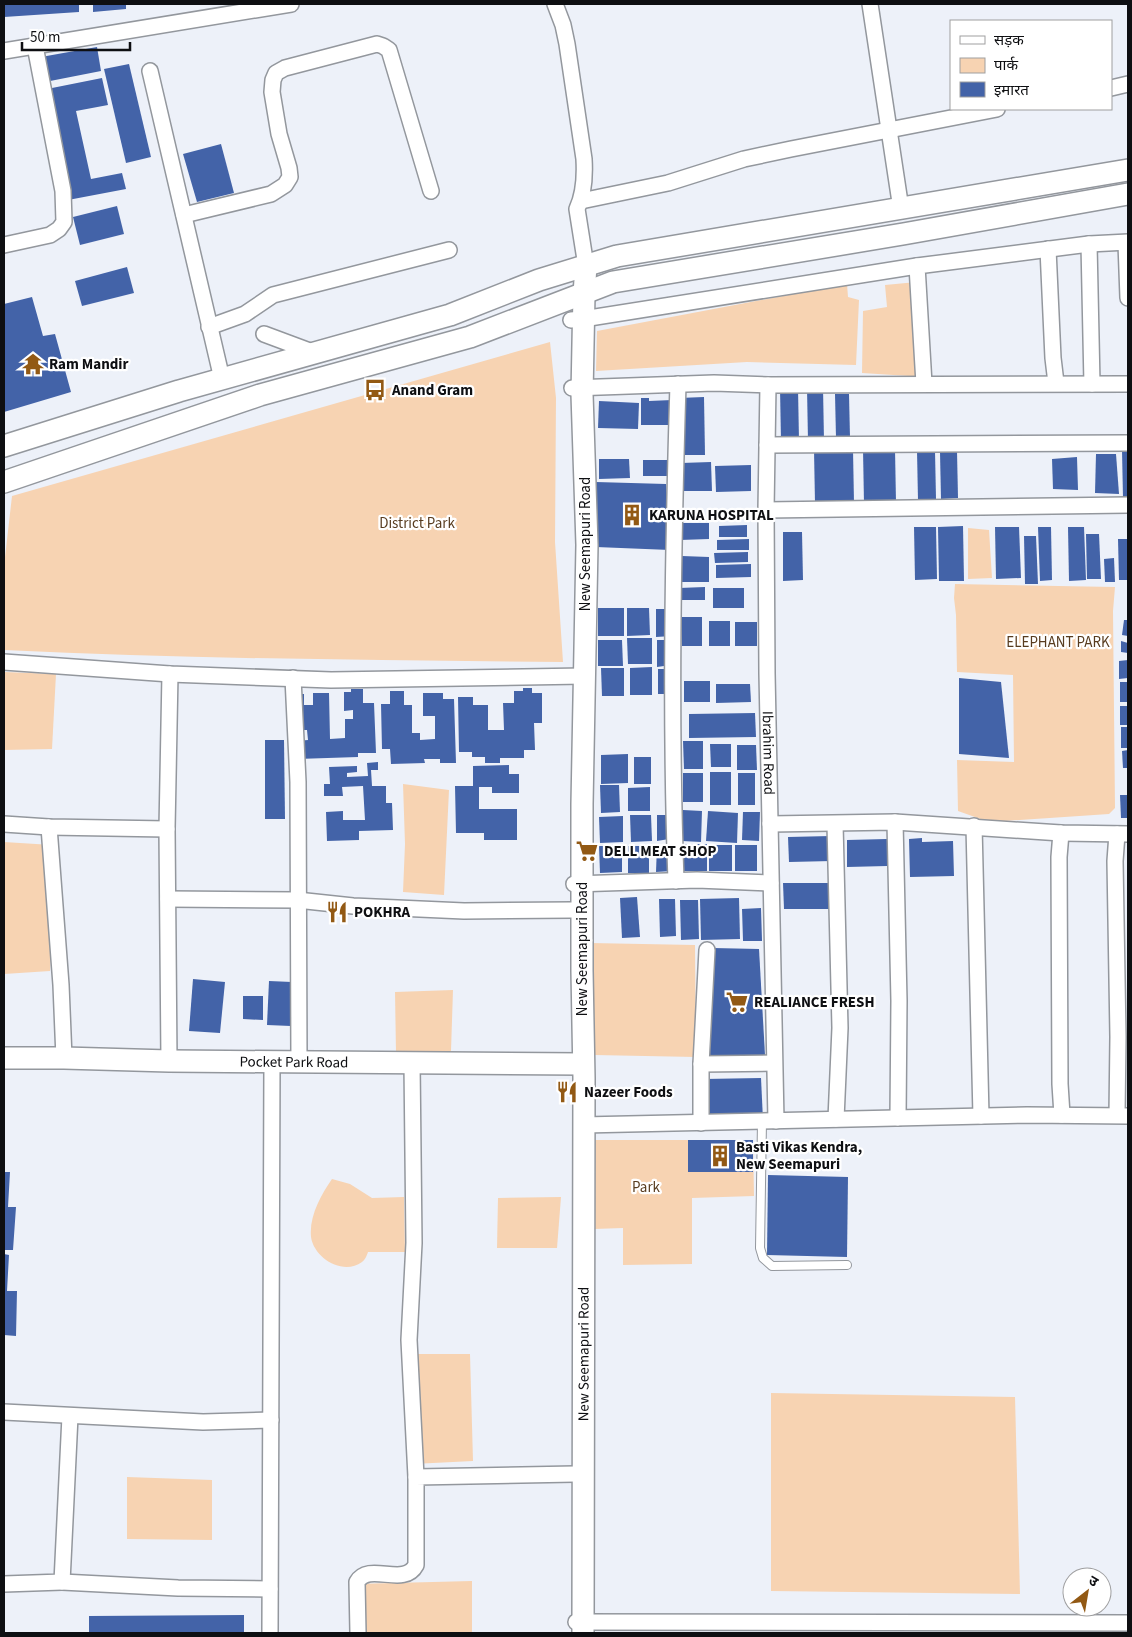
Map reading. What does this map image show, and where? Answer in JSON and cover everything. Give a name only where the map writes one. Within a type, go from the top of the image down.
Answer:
[{"type":"main road","points":[[4,446],[222,379],[450,315],[539,280],[617,256],[1128,170]]},
{"type":"main road","points":[[4,482],[260,395],[577,308],[613,282],[903,234],[1128,194]]},
{"type":"main road","name":"New Seemapuri Road","points":[[578,268],[579,676],[575,1474],[579,1627]]},
{"type":"main road","points":[[4,433],[33,437]]},
{"type":"main road","name":"New Seemapuri Road","points":[[577,884],[572,910],[578,1064],[583,1125],[584,1581],[579,1627]]},
{"type":"main road","name":"Pocket Park Road","points":[[4,1058],[169,1062],[578,1064]]},
{"type":"street","points":[[4,51],[291,4]]},
{"type":"street","points":[[555,4],[567,44],[584,159],[585,172],[581,201],[577,210],[578,268]]},
{"type":"street","points":[[870,4],[901,209]]},
{"type":"street","points":[[184,215],[271,194],[285,185],[290,177],[279,134],[272,92],[276,73],[285,68],[377,44],[389,50],[431,191]]},
{"type":"street","points":[[4,245],[50,235],[59,229],[64,222],[63,191],[35,46]]},
{"type":"street","points":[[150,71],[222,379]]},
{"type":"street","points":[[1112,88],[1128,84]]},
{"type":"street","points":[[581,201],[668,183],[744,159],[992,110]]},
{"type":"street","points":[[577,308],[1089,244],[1127,242],[1128,298]]},
{"type":"street","points":[[1089,244],[1092,384]]},
{"type":"street","points":[[1048,249],[1052,358],[1056,383]]},
{"type":"street","points":[[209,327],[245,314],[273,295],[449,250]]},
{"type":"street","points":[[917,266],[924,384]]},
{"type":"street","points":[[264,334],[315,353]]},
{"type":"street","points":[[577,388],[678,384],[1128,384]]},
{"type":"street","points":[[676,881],[672,760],[673,567],[678,384]]},
{"type":"street","name":"Ibrahim Road","points":[[768,385],[766,510],[774,1063],[769,1121]]},
{"type":"street","points":[[767,445],[1128,443]]},
{"type":"street","points":[[766,510],[1128,505]]},
{"type":"street","points":[[4,662],[170,674],[331,680],[579,676]]},
{"type":"street","points":[[169,1062],[167,829],[170,674]]},
{"type":"street","points":[[293,678],[298,782],[298,1062]]},
{"type":"street","points":[[583,1125],[981,1116],[1122,1115],[1118,1037],[1115,860],[1122,834],[1061,833],[895,822],[770,824]]},
{"type":"street","points":[[895,822],[899,1000],[898,1118]]},
{"type":"street","points":[[4,824],[49,827],[167,829]]},
{"type":"street","points":[[835,824],[840,1028],[836,1119]]},
{"type":"street","points":[[974,826],[981,1116]]},
{"type":"street","points":[[49,827],[61,986],[64,1058]]},
{"type":"street","points":[[1061,833],[1059,857],[1060,1084],[1062,1115]]},
{"type":"street","points":[[577,884],[676,881],[771,883]]},
{"type":"street","points":[[168,899],[297,900],[353,906],[464,911],[572,910]]},
{"type":"street","points":[[701,1122],[701,1064],[707,950]]},
{"type":"street","points":[[270,1633],[272,1062]]},
{"type":"street","points":[[358,1633],[357,1582],[361,1576],[368,1574],[406,1575],[413,1571],[416,1565],[416,1477],[409,1340],[414,1243],[412,1063]]},
{"type":"street","points":[[701,1064],[774,1063]]},
{"type":"street","points":[[4,1412],[203,1422],[271,1420]]},
{"type":"street","points":[[62,1582],[70,1416]]},
{"type":"street","points":[[416,1477],[575,1474]]},
{"type":"street","points":[[4,1584],[62,1582],[178,1588],[270,1589]]},
{"type":"street","points":[[579,1627],[1113,1628],[1128,1623]]},
{"type":"lane","points":[[769,1121],[760,1248],[763,1258],[772,1266],[847,1265]]},
{"type":"green space","points":[[927,281],[925,377],[862,373],[863,311],[887,307],[885,285]]},
{"type":"green space","points":[[847,284],[848,297],[859,300],[856,365],[747,362],[596,371],[597,331]]},
{"type":"green space","name":"District Park","points":[[550,342],[556,398],[555,542],[563,662],[213,657],[4,650],[4,566],[12,496]]},
{"type":"green space","points":[[968,528],[989,530],[992,578],[968,579]]},
{"type":"green space","name":"ELEPHANT PARK","points":[[955,584],[1115,587],[1113,611],[1115,808],[1109,814],[989,822],[958,811],[957,760],[1014,762],[1013,675],[957,672]]},
{"type":"green space","points":[[4,672],[56,674],[52,749],[4,750]]},
{"type":"green space","points":[[403,784],[449,790],[444,895],[403,892],[405,844]]},
{"type":"green space","points":[[4,842],[52,845],[53,908],[50,971],[4,974]]},
{"type":"green space","points":[[590,943],[695,945],[696,1057],[594,1055],[594,1004]]},
{"type":"green space","points":[[453,990],[451,1051],[396,1052],[395,992]]},
{"type":"green space","name":"Park","points":[[593,1140],[753,1140],[754,1196],[692,1198],[692,1264],[623,1265],[623,1228],[594,1229]]},
{"type":"green space","points":[[332,1179],[350,1184],[372,1198],[404,1197],[405,1252],[368,1252],[362,1262],[346,1267],[330,1263],[323,1258],[313,1245],[311,1229],[317,1206]]},
{"type":"green space","points":[[561,1197],[557,1248],[497,1248],[498,1198]]},
{"type":"green space","points":[[412,1354],[470,1354],[473,1461],[413,1464]]},
{"type":"green space","points":[[771,1393],[1015,1397],[1020,1594],[771,1591]]},
{"type":"green space","points":[[127,1477],[212,1480],[212,1540],[127,1539]]},
{"type":"green space","points":[[472,1581],[472,1633],[353,1633],[354,1584]]},
{"type":"building","points":[[4,4],[79,4],[79,12],[4,17]]},
{"type":"building","points":[[93,4],[126,4],[126,9],[93,12]]},
{"type":"building","points":[[97,47],[101,71],[45,82],[41,57]]},
{"type":"building","points":[[129,64],[151,157],[126,163],[104,69]]},
{"type":"building","points":[[102,78],[108,105],[76,111],[91,179],[122,173],[126,189],[68,200],[47,89]]},
{"type":"building","points":[[221,144],[234,193],[197,202],[183,154]]},
{"type":"building","points":[[117,206],[124,234],[80,245],[73,217]]},
{"type":"building","points":[[127,267],[134,293],[82,306],[75,281]]},
{"type":"building","name":"Ram Mandir","points":[[32,297],[43,336],[55,334],[71,392],[4,412],[4,304]]},
{"type":"building","points":[[823,387],[824,441],[808,441],[807,388]]},
{"type":"building","points":[[780,388],[798,388],[799,441],[781,441]]},
{"type":"building","points":[[835,394],[849,394],[850,438],[836,438]]},
{"type":"building","points":[[704,397],[705,455],[680,455],[679,398]]},
{"type":"building","points":[[641,398],[649,398],[649,401],[672,400],[672,425],[641,425]]},
{"type":"building","points":[[599,401],[639,403],[638,429],[598,428]]},
{"type":"building","points":[[863,449],[895,449],[896,503],[864,504]]},
{"type":"building","points":[[814,450],[853,450],[854,503],[815,503]]},
{"type":"building","points":[[1122,450],[1128,450],[1128,498],[1123,498]]},
{"type":"building","points":[[917,451],[935,451],[936,499],[918,500]]},
{"type":"building","points":[[957,451],[958,498],[941,499],[940,452]]},
{"type":"building","points":[[1096,454],[1116,454],[1119,494],[1095,493]]},
{"type":"building","points":[[1077,457],[1078,490],[1053,489],[1052,459]]},
{"type":"building","points":[[599,459],[629,459],[630,478],[599,479]]},
{"type":"building","points":[[643,460],[671,460],[671,476],[643,476]]},
{"type":"building","points":[[711,462],[712,491],[681,491],[681,463]]},
{"type":"building","points":[[751,465],[751,491],[716,492],[715,466]]},
{"type":"building","name":"KARUNA HOSPITAL","points":[[596,482],[666,484],[670,550],[596,547]]},
{"type":"building","points":[[679,523],[709,523],[709,539],[680,540]]},
{"type":"building","points":[[747,525],[747,537],[719,537],[719,526]]},
{"type":"building","points":[[963,526],[964,581],[939,581],[938,527]]},
{"type":"building","points":[[914,527],[936,527],[937,579],[915,580]]},
{"type":"building","points":[[995,527],[1019,527],[1021,578],[996,579]]},
{"type":"building","points":[[1038,527],[1051,527],[1052,580],[1040,581]]},
{"type":"building","points":[[1068,527],[1084,527],[1086,580],[1069,581]]},
{"type":"building","points":[[783,532],[802,532],[803,580],[783,581]]},
{"type":"building","points":[[1086,534],[1099,534],[1101,579],[1087,579]]},
{"type":"building","points":[[1024,536],[1036,536],[1038,584],[1025,584]]},
{"type":"building","points":[[749,539],[749,550],[717,550],[717,540]]},
{"type":"building","points":[[1118,539],[1128,539],[1128,580],[1119,580]]},
{"type":"building","points":[[748,552],[748,562],[715,563],[714,553]]},
{"type":"building","points":[[682,556],[709,557],[709,582],[682,582]]},
{"type":"building","points":[[1114,558],[1115,582],[1105,582],[1104,559]]},
{"type":"building","points":[[751,564],[751,577],[716,578],[716,565]]},
{"type":"building","points":[[705,587],[705,600],[679,600],[679,588]]},
{"type":"building","points":[[713,588],[744,588],[744,608],[713,608]]},
{"type":"building","points":[[598,608],[624,608],[624,636],[598,636]]},
{"type":"building","points":[[627,608],[649,608],[650,635],[627,636]]},
{"type":"building","points":[[656,609],[670,609],[672,636],[656,637]]},
{"type":"building","points":[[681,617],[702,617],[702,646],[682,646]]},
{"type":"building","points":[[1124,620],[1128,620],[1128,636],[1122,635]]},
{"type":"building","points":[[709,621],[730,621],[730,646],[709,646]]},
{"type":"building","points":[[735,622],[757,622],[757,646],[735,646]]},
{"type":"building","points":[[627,638],[652,638],[652,664],[628,664]]},
{"type":"building","points":[[598,640],[622,640],[623,666],[598,666]]},
{"type":"building","points":[[657,640],[668,640],[671,665],[657,667]]},
{"type":"building","points":[[1121,641],[1128,643],[1128,653],[1121,652]]},
{"type":"building","points":[[1128,660],[1128,678],[1119,679],[1119,661]]},
{"type":"building","points":[[652,667],[652,695],[630,695],[630,668]]},
{"type":"building","points":[[601,668],[624,668],[624,696],[602,696]]},
{"type":"building","points":[[658,669],[671,669],[670,694],[658,694]]},
{"type":"building","points":[[959,678],[1001,682],[1009,758],[959,754]]},
{"type":"building","points":[[684,681],[710,681],[710,702],[684,702]]},
{"type":"building","points":[[1120,682],[1128,682],[1128,702],[1120,702]]},
{"type":"building","points":[[716,684],[750,684],[751,702],[716,703]]},
{"type":"building","points":[[523,688],[532,688],[532,693],[542,693],[542,723],[534,723],[535,750],[524,750],[524,758],[500,758],[500,763],[485,763],[485,757],[472,757],[472,752],[459,752],[458,697],[473,697],[473,705],[488,705],[488,730],[504,730],[503,703],[514,703],[514,691],[523,691]]},
{"type":"building","points":[[351,689],[363,689],[363,703],[374,703],[376,753],[358,753],[358,757],[297,759],[296,741],[308,740],[307,730],[296,730],[295,694],[304,694],[304,705],[313,705],[313,693],[329,693],[330,739],[345,738],[345,719],[353,719],[353,710],[344,711],[344,692],[351,692]]},
{"type":"building","points":[[390,691],[404,691],[404,705],[412,705],[412,733],[420,733],[420,740],[435,739],[435,716],[423,716],[423,693],[443,693],[443,699],[454,699],[456,763],[440,763],[440,759],[424,759],[425,763],[391,764],[390,749],[382,749],[381,704],[390,704]]},
{"type":"building","points":[[1120,706],[1128,706],[1128,725],[1120,725]]},
{"type":"building","points":[[755,713],[756,737],[689,738],[689,714]]},
{"type":"building","points":[[1121,727],[1128,727],[1128,748],[1121,748]]},
{"type":"building","points":[[265,740],[284,740],[285,819],[265,819]]},
{"type":"building","points":[[683,741],[703,741],[703,769],[684,769]]},
{"type":"building","points":[[710,744],[731,744],[731,767],[711,767]]},
{"type":"building","points":[[737,745],[756,745],[757,770],[737,770]]},
{"type":"building","points":[[1128,750],[1128,768],[1123,768],[1122,751]]},
{"type":"building","points":[[628,754],[628,783],[601,784],[601,755]]},
{"type":"building","points":[[634,757],[651,757],[651,784],[634,784]]},
{"type":"building","points":[[378,762],[378,770],[371,770],[372,786],[386,786],[386,803],[392,803],[393,830],[359,831],[359,840],[327,841],[326,812],[343,811],[343,820],[365,820],[363,786],[342,787],[343,796],[324,796],[324,784],[330,784],[329,767],[357,766],[357,772],[347,773],[347,777],[368,776],[367,763]]},
{"type":"building","points":[[509,765],[509,774],[519,774],[519,793],[492,793],[492,787],[479,787],[479,809],[517,809],[517,840],[484,840],[484,833],[456,833],[455,786],[473,786],[473,766]]},
{"type":"building","points":[[710,772],[731,772],[731,805],[710,805]]},
{"type":"building","points":[[683,773],[703,773],[703,802],[683,802]]},
{"type":"building","points":[[738,773],[755,773],[755,805],[738,805]]},
{"type":"building","points":[[600,785],[619,785],[620,812],[601,813]]},
{"type":"building","points":[[650,787],[650,811],[628,811],[628,788]]},
{"type":"building","points":[[1120,795],[1128,795],[1128,818],[1121,818]]},
{"type":"building","points":[[683,810],[702,811],[701,842],[682,841]]},
{"type":"building","points":[[708,811],[738,813],[737,843],[706,841]]},
{"type":"building","points":[[743,812],[760,812],[759,841],[742,840]]},
{"type":"building","points":[[630,815],[651,815],[652,841],[631,842]]},
{"type":"building","points":[[657,815],[669,815],[669,839],[657,841]]},
{"type":"building","points":[[623,816],[623,842],[600,843],[599,817]]},
{"type":"building","points":[[831,836],[832,861],[789,862],[788,837]]},
{"type":"building","points":[[922,838],[922,842],[953,841],[954,876],[910,877],[909,839]]},
{"type":"building","points":[[887,839],[887,866],[847,867],[847,840]]},
{"type":"building","points":[[682,844],[707,844],[707,871],[682,871]]},
{"type":"building","points":[[657,845],[670,846],[672,871],[656,872]]},
{"type":"building","points":[[709,845],[732,845],[732,871],[709,871]]},
{"type":"building","points":[[735,845],[757,845],[757,871],[735,871]]},
{"type":"building","points":[[599,846],[622,846],[622,872],[600,873]]},
{"type":"building","points":[[628,846],[649,846],[649,873],[628,873]]},
{"type":"building","points":[[783,883],[833,883],[833,909],[784,909]]},
{"type":"building","points":[[637,897],[640,937],[622,938],[620,898]]},
{"type":"building","points":[[739,898],[740,939],[701,940],[700,899]]},
{"type":"building","points":[[659,899],[675,899],[676,936],[660,937]]},
{"type":"building","points":[[680,900],[698,900],[699,939],[681,940]]},
{"type":"building","points":[[761,908],[762,941],[743,941],[742,909]]},
{"type":"building","name":"REALIANCE FRESH","points":[[713,948],[759,949],[765,1055],[709,1056]]},
{"type":"building","points":[[193,979],[225,982],[220,1033],[189,1031]]},
{"type":"building","points":[[269,981],[292,982],[291,1026],[267,1025]]},
{"type":"building","points":[[243,996],[263,996],[263,1020],[243,1019]]},
{"type":"building","points":[[761,1078],[763,1120],[705,1121],[704,1079]]},
{"type":"building","name":"Basti Vikas Kendra, New Seemapuri","points":[[688,1140],[753,1140],[753,1172],[688,1172]]},
{"type":"building","points":[[4,1172],[10,1172],[8,1207],[16,1207],[13,1250],[4,1250]]},
{"type":"building","points":[[768,1175],[848,1177],[847,1257],[767,1255]]},
{"type":"building","points":[[4,1254],[9,1255],[7,1291],[17,1291],[16,1336],[4,1335]]},
{"type":"building","points":[[244,1615],[244,1633],[89,1633],[89,1616]]},
{"type":"place","name":"Ram Mandir","points":[[33,364]]},
{"type":"place","name":"Anand Gram","points":[[375,390]]},
{"type":"place","name":"KARUNA HOSPITAL","points":[[632,515]]},
{"type":"place","name":"DELL MEAT SHOP","points":[[587,851]]},
{"type":"place","name":"POKHRA","points":[[337,912]]},
{"type":"place","name":"REALIANCE FRESH","points":[[737,1002]]},
{"type":"place","name":"Nazeer Foods","points":[[567,1092]]},
{"type":"place","name":"Basti Vikas Kendra, New Seemapuri","points":[[720,1156]]}]
